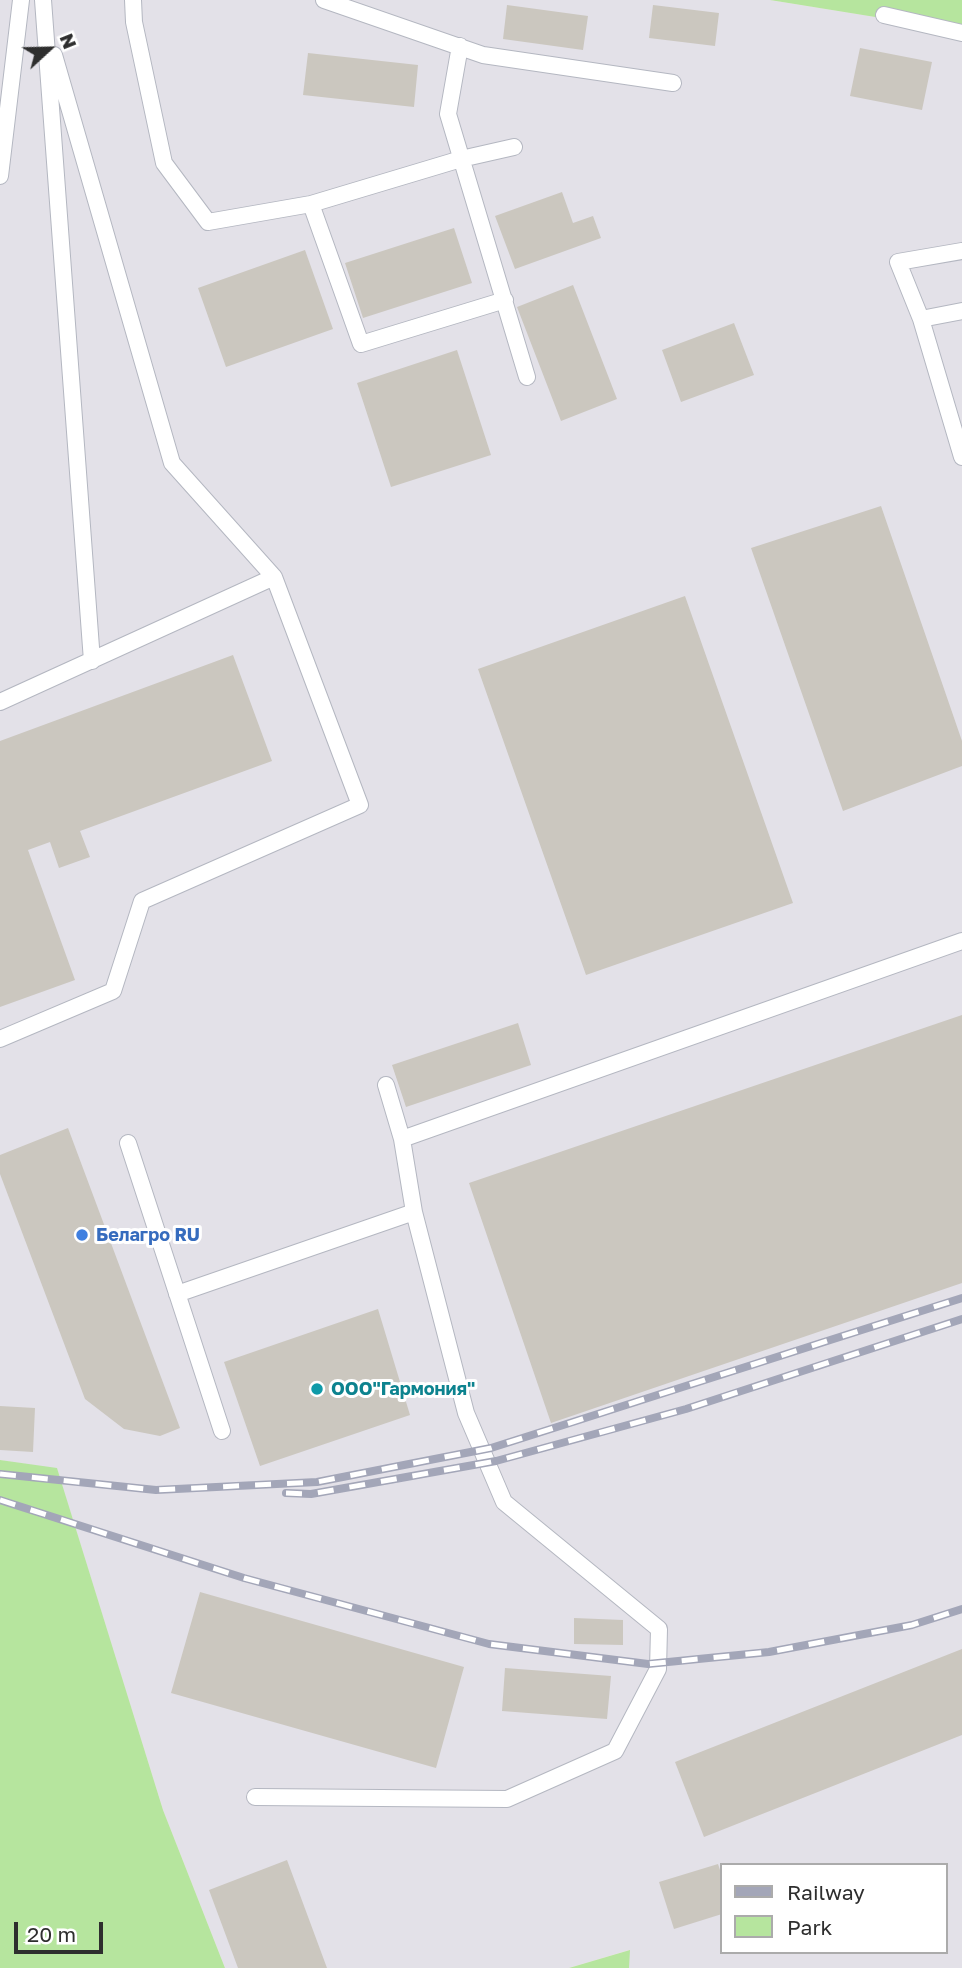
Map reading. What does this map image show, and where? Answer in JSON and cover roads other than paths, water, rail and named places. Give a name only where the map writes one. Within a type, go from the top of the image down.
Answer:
[{"type":"lane","points":[[0,176],[21,0]]},
{"type":"lane","points":[[43,0],[92,661]]},
{"type":"lane","points":[[132,0],[134,22],[164,163],[208,222],[311,204],[461,159],[514,147]]},
{"type":"lane","points":[[324,0],[483,55],[673,83]]},
{"type":"lane","points":[[884,15],[962,33]]},
{"type":"lane","points":[[0,1039],[113,991],[142,901],[360,804],[274,577],[172,463],[44,22]]},
{"type":"lane","points":[[460,46],[448,114],[527,377]]},
{"type":"lane","points":[[311,204],[361,344],[505,300]]},
{"type":"lane","points":[[962,251],[898,262],[921,319],[962,457]]},
{"type":"lane","points":[[921,319],[962,311]]},
{"type":"lane","points":[[0,702],[274,577]]},
{"type":"lane","points":[[402,1139],[962,941]]},
{"type":"lane","points":[[255,1797],[507,1798],[615,1751],[643,1704],[658,1669],[659,1629],[504,1502],[466,1413],[414,1212],[402,1139],[386,1086]]},
{"type":"lane","points":[[128,1143],[222,1431]]},
{"type":"lane","points":[[177,1294],[414,1212]]},
{"type":"railway","points":[[0,1474],[156,1490],[317,1482],[491,1448],[962,1298]]},
{"type":"railway","points":[[286,1493],[311,1494],[496,1461],[686,1409],[962,1319]]},
{"type":"railway","points":[[0,1500],[244,1578],[489,1644],[648,1664],[769,1652],[912,1625],[962,1609]]},
{"type":"place","name":"Белагро RU","points":[[82,1235]]},
{"type":"place","name":"ООО\"Гармония\"","points":[[317,1389]]}]
